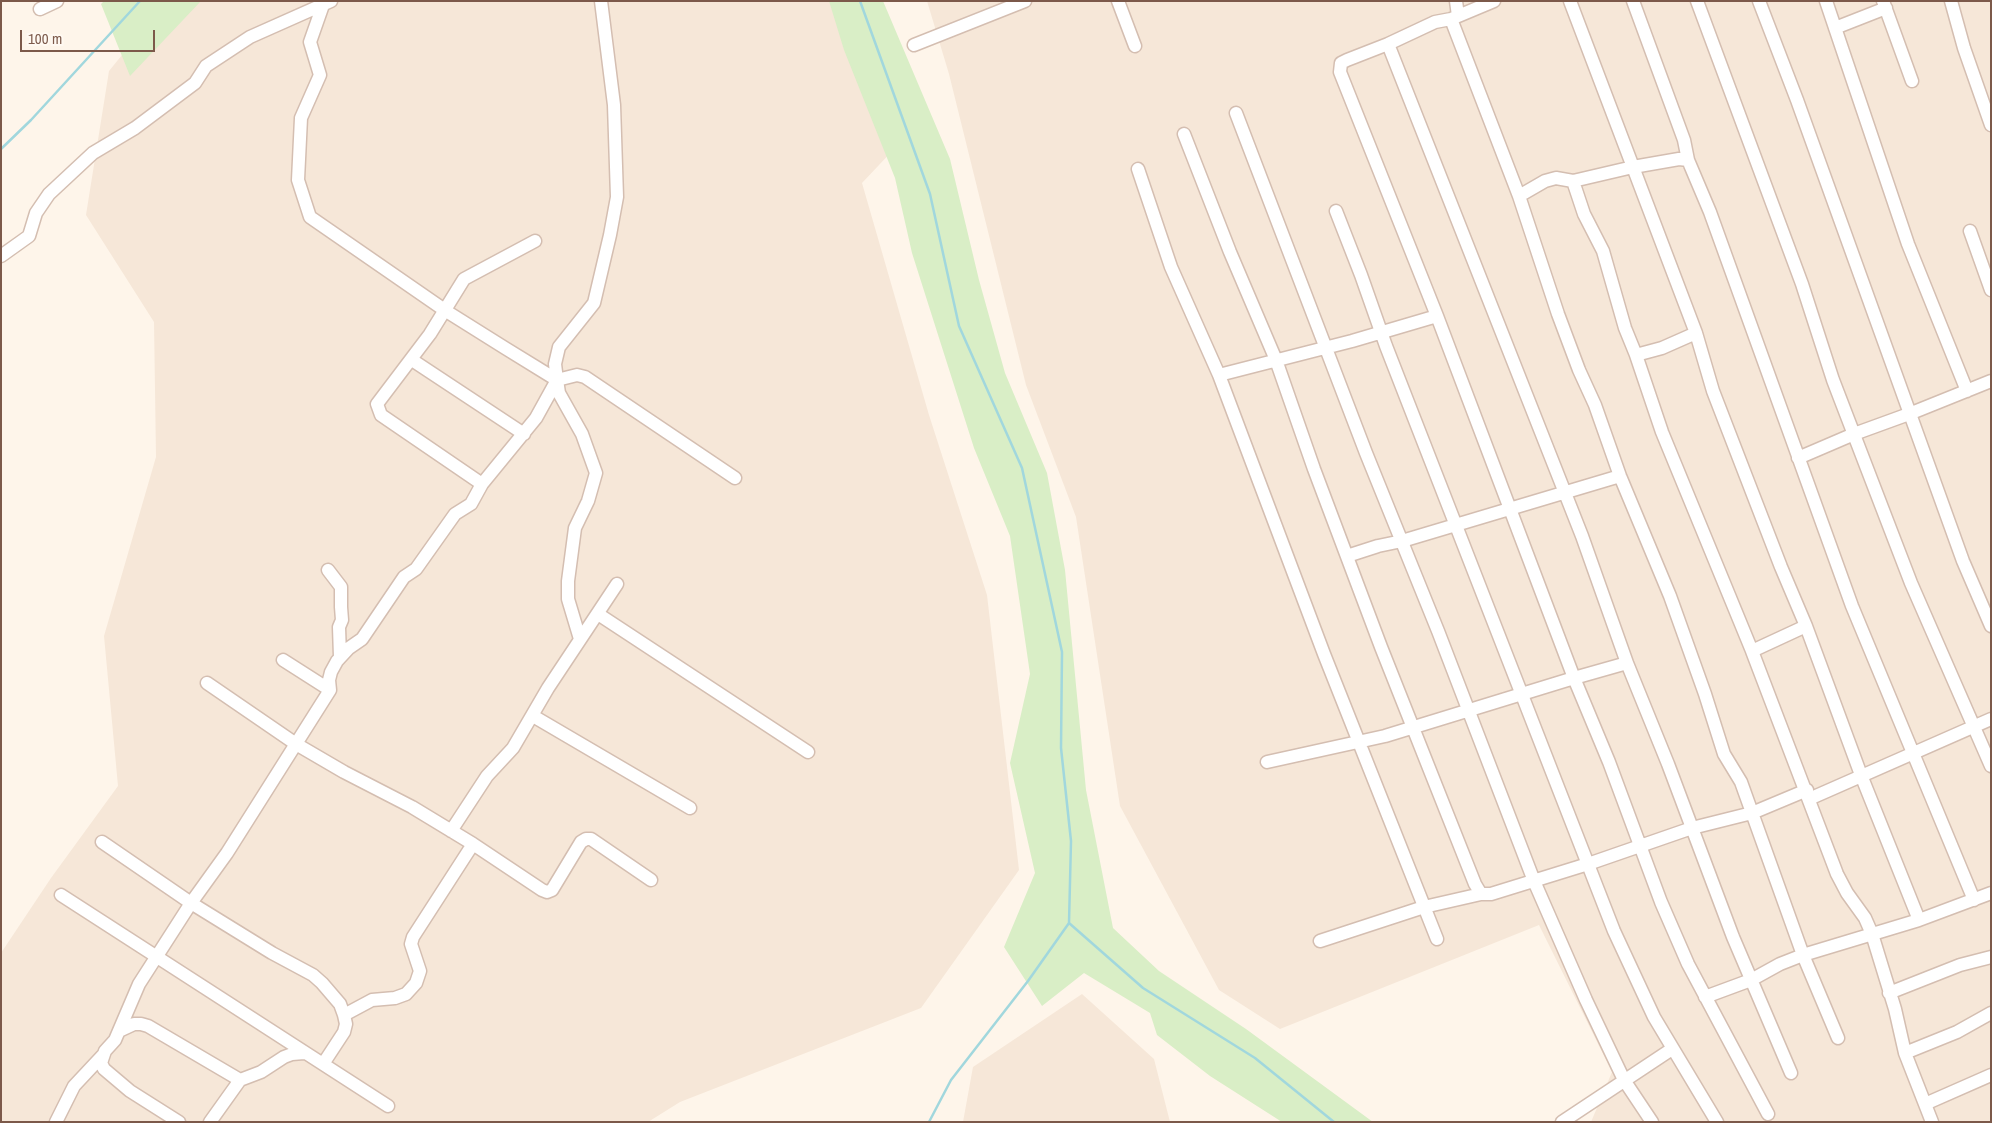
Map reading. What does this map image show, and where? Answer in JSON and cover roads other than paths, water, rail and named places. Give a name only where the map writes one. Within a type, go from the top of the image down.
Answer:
[{"type":"street","points":[[40,9],[57,1]]},
{"type":"street","points":[[580,639],[568,599],[568,581],[575,528],[590,495],[596,473],[582,434],[559,393],[555,364],[559,347],[591,309],[596,297],[610,235],[616,197],[614,105],[601,1]]},
{"type":"street","points":[[914,45],[1025,1]]},
{"type":"street","points":[[1118,1],[1135,46]]},
{"type":"street","points":[[1456,1],[1455,17],[1519,196],[1558,314],[1579,370],[1596,405],[1620,476],[1670,596],[1724,754],[1741,782],[1803,955],[1838,1038]]},
{"type":"street","points":[[1494,1],[1455,17],[1436,22],[1347,60],[1341,63],[1340,72],[1437,316],[1453,364],[1511,508],[1574,678],[1609,762],[1661,902],[1688,964],[1768,1114]]},
{"type":"street","points":[[1570,1],[1696,333],[1713,391],[1919,920]]},
{"type":"street","points":[[1633,1],[1684,140],[1688,160],[1713,221],[1852,606],[1974,900]]},
{"type":"street","points":[[1696,1],[1802,284],[1833,380],[1911,583],[1991,766]]},
{"type":"street","points":[[1759,1],[1876,319],[1962,561],[1991,626]]},
{"type":"street","points":[[1826,1],[1908,244],[1968,391]]},
{"type":"street","points":[[1951,1],[1964,48],[1991,125]]},
{"type":"street","points":[[327,3],[310,42],[320,74],[301,118],[298,180],[308,212],[314,221],[446,311],[557,380],[577,375],[585,377],[735,478]]},
{"type":"street","points":[[1,256],[30,236],[36,213],[50,194],[93,153],[135,128],[195,83],[206,66],[250,37],[327,3]]},
{"type":"street","points":[[1835,28],[1885,5],[1912,81]]},
{"type":"street","points":[[1388,44],[1582,536],[1627,663],[1668,764],[1733,937],[1791,1073]]},
{"type":"street","points":[[1236,113],[1534,881],[1586,1000],[1624,1080],[1652,1122]]},
{"type":"street","points":[[1184,134],[1230,252],[1276,360],[1346,556],[1475,884],[1481,894]]},
{"type":"street","points":[[1519,196],[1545,181],[1556,178],[1573,181],[1633,167],[1679,159],[1688,160]]},
{"type":"street","points":[[1138,169],[1172,267],[1219,375],[1358,742],[1437,939]]},
{"type":"street","points":[[1573,181],[1584,214],[1602,251],[1622,320],[1662,432],[1752,651],[1837,874],[1847,893],[1865,918],[1872,934],[1895,1008],[1906,1053],[1932,1122]]},
{"type":"street","points":[[1336,212],[1386,346],[1614,931],[1654,1017],[1717,1122]]},
{"type":"street","points":[[1970,231],[1991,290]]},
{"type":"street","points":[[482,484],[381,415],[377,404],[412,360],[446,311],[464,279],[535,241]]},
{"type":"street","points":[[1219,375],[1327,348],[1437,316]]},
{"type":"street","points":[[1636,355],[1669,346],[1696,333]]},
{"type":"street","points":[[412,360],[524,434]]},
{"type":"street","points":[[56,1122],[74,1086],[115,1040],[140,984],[156,957],[191,903],[227,853],[330,690],[329,680],[331,672],[340,658],[349,648],[362,639],[404,577],[416,569],[455,514],[471,504],[482,484],[536,418],[557,380]]},
{"type":"street","points":[[1798,458],[1854,434],[1991,381]]},
{"type":"street","points":[[1346,556],[1378,546],[1402,542],[1455,524],[1565,494],[1620,476]]},
{"type":"street","points":[[328,570],[341,587],[340,658]]},
{"type":"street","points":[[450,831],[487,776],[513,748],[548,688],[617,584]]},
{"type":"street","points":[[598,614],[808,752]]},
{"type":"street","points":[[1752,651],[1806,626]]},
{"type":"street","points":[[283,660],[330,690]]},
{"type":"street","points":[[1266,762],[1358,742],[1414,727],[1627,663]]},
{"type":"street","points":[[206,683],[296,744],[344,772],[412,807],[548,892],[552,890],[581,842],[586,839],[591,839],[651,880]]},
{"type":"street","points":[[533,716],[690,808]]},
{"type":"street","points":[[1320,941],[1424,907],[1481,894],[1492,894],[1588,864],[1692,828],[1752,813],[1808,795],[1914,753],[1991,719]]},
{"type":"street","points":[[102,842],[191,903],[272,953],[313,975],[340,1004],[344,1015],[344,1032],[323,1064]]},
{"type":"street","points":[[344,1015],[372,1000],[395,998],[406,994],[416,983],[420,972],[411,944],[413,937],[473,844]]},
{"type":"street","points":[[1705,997],[1752,980],[1780,964],[1803,955],[1919,920],[1991,893]]},
{"type":"street","points":[[61,895],[388,1106]]},
{"type":"street","points":[[1889,993],[1960,965],[1991,957]]},
{"type":"street","points":[[1906,1053],[1958,1032],[1991,1013]]},
{"type":"street","points":[[119,1030],[134,1024],[148,1026],[240,1080]]},
{"type":"street","points":[[275,1062],[279,1050],[276,1033]]},
{"type":"street","points":[[1562,1122],[1672,1049]]},
{"type":"street","points":[[210,1122],[240,1080],[261,1072],[275,1062],[292,1054],[304,1053]]},
{"type":"street","points":[[103,1054],[102,1066],[116,1080],[130,1091],[180,1122]]},
{"type":"street","points":[[1925,1104],[1991,1075]]},
{"type":"waterway","points":[[1,149],[31,120],[140,1]]},
{"type":"waterway","points":[[860,1],[930,194],[959,326],[1022,468],[1062,652],[1061,748],[1071,841],[1069,923],[1143,988],[1255,1058],[1334,1122]]},
{"type":"waterway","points":[[929,1122],[951,1080],[1028,981],[1069,923]]}]
